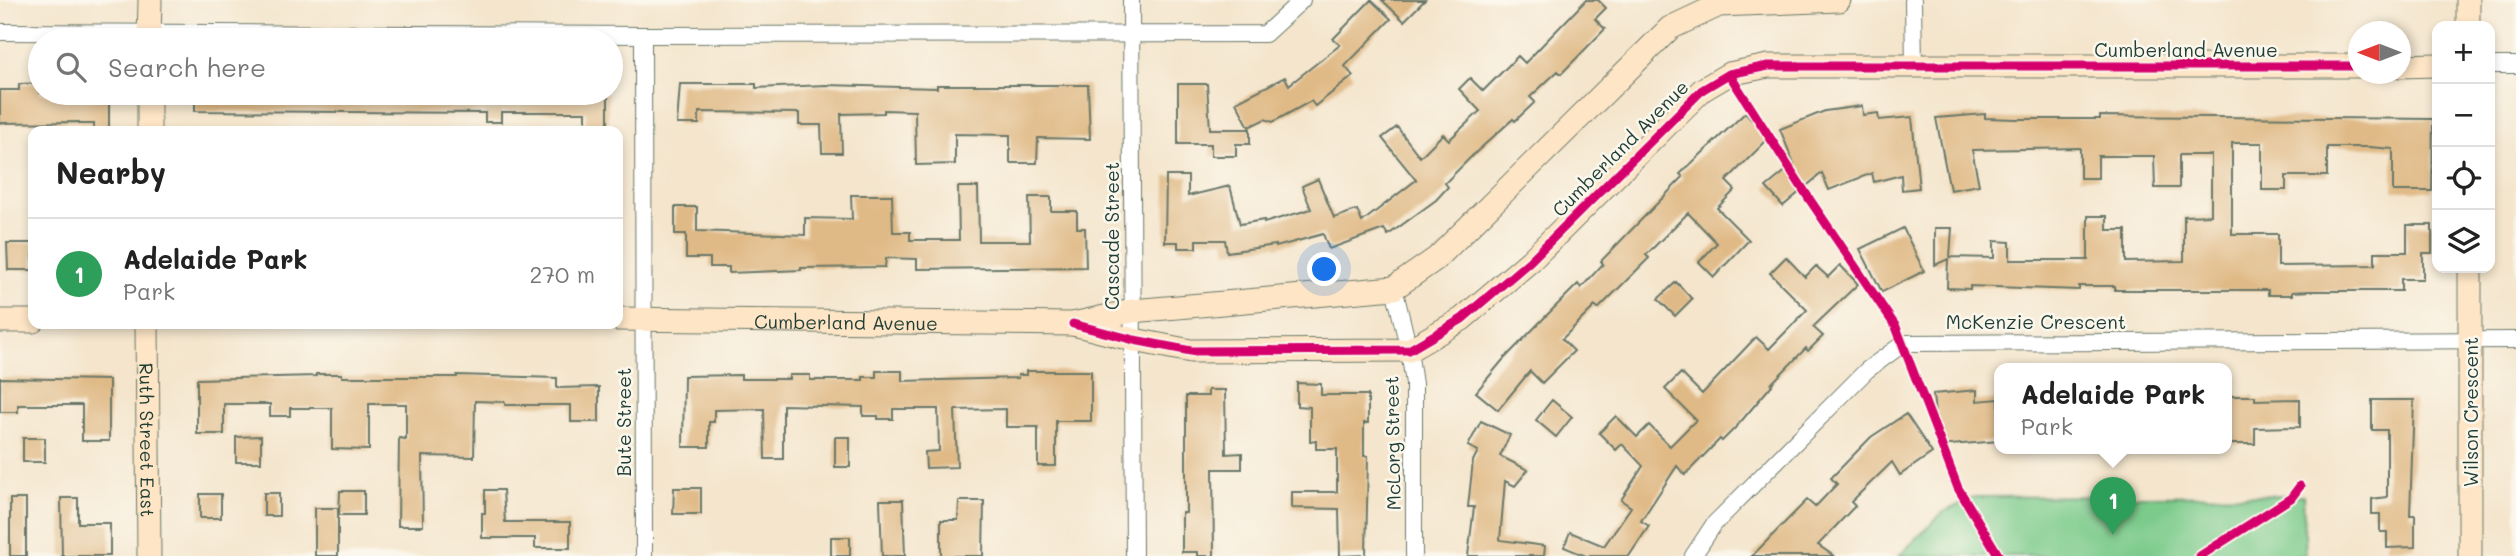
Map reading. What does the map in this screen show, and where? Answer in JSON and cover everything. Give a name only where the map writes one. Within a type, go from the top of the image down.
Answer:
[{"type":"street","points":[[149,28],[150,0]]},
{"type":"street","name":"Cascade Street","points":[[1132,0],[1134,556]]},
{"type":"street","points":[[623,35],[1265,34],[1302,0]]},
{"type":"street","name":"Cumberland Avenue","points":[[623,319],[1073,324],[1132,312],[1394,288],[1437,258],[1670,28],[1719,5],[1839,0]]},
{"type":"street","points":[[1913,0],[1913,67]]},
{"type":"street","points":[[2468,0],[2468,21]]},
{"type":"street","points":[[0,32],[28,33]]},
{"type":"street","name":"Bute Street","points":[[643,35],[644,556]]},
{"type":"street","points":[[2411,65],[2432,65]]},
{"type":"street","points":[[2495,65],[2516,65]]},
{"type":"street","name":"Cumberland Avenue","points":[[1073,324],[1133,340],[1191,351],[1409,350],[1462,319],[1530,261],[1702,90],[1730,74],[1768,66],[2348,66]]},
{"type":"street","points":[[149,105],[149,126]]},
{"type":"street","name":"Wilson Crescent","points":[[2470,273],[2470,556]]},
{"type":"street","name":"McLorg Street","points":[[1394,288],[1414,384],[1414,556]]},
{"type":"street","points":[[0,321],[28,321]]},
{"type":"street","name":"Ruth Street East","points":[[147,329],[149,556]]},
{"type":"street","name":"McKenzie Crescent","points":[[1693,556],[1714,524],[1867,370],[1904,343],[2516,340]]},
{"type":"green space","points":[[2303,495],[2306,556],[1899,556],[1942,513],[1974,497]]},
{"type":"building","points":[[1371,0],[1391,19],[1345,66],[1353,76],[1315,106],[1311,101],[1273,122],[1265,119],[1249,127],[1236,102],[1285,77],[1289,85],[1340,45],[1333,39]]},
{"type":"building","points":[[1382,0],[1425,0],[1404,21]]},
{"type":"building","points":[[1586,0],[1598,0],[1606,8],[1595,19],[1605,29],[1561,74],[1558,71],[1530,97],[1535,102],[1445,183],[1448,187],[1436,200],[1388,235],[1384,229],[1329,249],[1323,234],[1276,247],[1227,252],[1225,240],[1196,240],[1196,248],[1178,248],[1178,242],[1165,242],[1166,176],[1188,176],[1188,196],[1230,186],[1240,224],[1264,220],[1264,223],[1311,209],[1302,186],[1318,179],[1334,218],[1357,210],[1362,222],[1416,180],[1382,138],[1397,127],[1420,157],[1443,134],[1449,140],[1480,111],[1459,89],[1470,78],[1483,91],[1518,56],[1525,63]]},
{"type":"building","points":[[19,84],[28,84],[28,105],[109,105],[109,126],[79,122],[0,123],[0,90],[19,90]]},
{"type":"building","points":[[680,84],[756,84],[756,88],[826,85],[937,88],[937,85],[1088,85],[1090,139],[1038,138],[1037,163],[1010,163],[1010,135],[955,134],[955,164],[916,165],[915,111],[884,110],[884,113],[841,114],[842,153],[822,153],[821,125],[799,125],[799,113],[699,112],[699,124],[677,124]]},
{"type":"building","points":[[1178,84],[1207,84],[1210,129],[1250,129],[1250,144],[1236,144],[1236,156],[1211,156],[1211,144],[1178,144]]},
{"type":"building","points":[[195,105],[608,105],[608,126],[586,126],[586,112],[501,112],[501,122],[485,122],[485,113],[195,111]]},
{"type":"building","points":[[1862,106],[1863,115],[1878,113],[1879,120],[1912,117],[1919,188],[1902,190],[1901,175],[1874,182],[1872,173],[1829,190],[1822,173],[1783,206],[1766,187],[1794,164],[1780,129],[1825,111]]},
{"type":"building","points":[[1745,113],[1769,138],[1726,181],[1735,190],[1717,208],[1749,240],[1714,277],[1699,262],[1717,243],[1688,213],[1646,255],[1649,258],[1598,309],[1595,306],[1562,339],[1574,351],[1542,383],[1530,371],[1498,410],[1476,392],[1502,361],[1578,284],[1581,288],[1603,264],[1601,261],[1683,177],[1680,174]]},
{"type":"building","points":[[1985,114],[1985,118],[2017,119],[2100,119],[2100,116],[2432,119],[2432,191],[2393,191],[2393,149],[2369,147],[2327,147],[2327,176],[2286,176],[2286,190],[2262,190],[2262,143],[2232,143],[2232,234],[2278,234],[2278,266],[2375,265],[2375,252],[2407,252],[2407,225],[2432,225],[2432,253],[2423,253],[2423,279],[2401,279],[2401,291],[2310,291],[2292,292],[2292,295],[2268,295],[2268,290],[2115,290],[2115,286],[2079,286],[2079,290],[1970,286],[1970,289],[1947,288],[1948,259],[1935,265],[1935,228],[1952,228],[1950,257],[1994,258],[1994,241],[2010,242],[2010,260],[2088,260],[2088,216],[2107,216],[2107,230],[2126,230],[2126,262],[2184,261],[2184,216],[2211,215],[2211,155],[2179,155],[2179,188],[2155,188],[2154,156],[2098,156],[2098,178],[2080,178],[2080,148],[1972,150],[1979,185],[1950,190],[1936,118]]},
{"type":"building","points":[[958,187],[978,187],[979,241],[1030,241],[1029,197],[1051,197],[1051,211],[1077,211],[1077,228],[1085,228],[1086,267],[917,269],[917,259],[886,258],[885,267],[801,268],[729,273],[729,267],[710,267],[710,258],[686,258],[686,234],[675,234],[675,207],[697,207],[697,231],[805,235],[805,218],[852,219],[851,195],[892,195],[893,232],[910,232],[910,240],[959,240]]},
{"type":"building","points":[[1903,228],[1924,271],[1882,292],[1860,249]]},
{"type":"building","points":[[7,243],[28,243],[28,270],[8,270]]},
{"type":"building","points":[[1786,257],[1805,277],[1816,266],[1828,277],[1840,265],[1858,284],[1813,327],[1823,336],[1808,351],[1806,348],[1771,384],[1737,426],[1722,441],[1720,439],[1685,475],[1677,466],[1641,521],[1649,526],[1629,556],[1586,556],[1564,547],[1570,532],[1604,546],[1631,507],[1621,500],[1643,466],[1622,444],[1616,450],[1599,433],[1616,416],[1637,437],[1649,425],[1670,446],[1696,420],[1665,389],[1681,373],[1702,394],[1756,337],[1769,349],[1807,310],[1770,273]]},
{"type":"building","points":[[1676,282],[1692,299],[1675,316],[1658,299]]},
{"type":"building","points":[[876,371],[902,371],[902,381],[1018,378],[1018,375],[1026,375],[1026,371],[1091,371],[1091,421],[1056,421],[1056,466],[1038,466],[1038,427],[1006,427],[1006,409],[955,410],[957,467],[926,468],[925,452],[939,451],[938,409],[893,409],[893,419],[878,419],[878,416],[863,416],[863,407],[783,405],[783,459],[765,459],[764,409],[714,410],[714,422],[709,422],[709,447],[683,447],[684,376],[741,375],[741,379],[789,379],[789,375],[810,375],[810,380],[863,380],[863,377],[876,377]]},
{"type":"building","points":[[342,374],[342,377],[457,375],[557,378],[557,388],[599,387],[599,422],[571,422],[571,405],[505,405],[505,402],[475,401],[474,457],[422,456],[423,526],[398,526],[399,438],[406,439],[406,404],[369,404],[369,450],[332,449],[332,408],[290,408],[290,416],[270,416],[270,404],[224,404],[224,434],[197,434],[197,379]]},
{"type":"building","points":[[0,378],[109,380],[109,441],[82,441],[82,405],[18,405],[18,412],[0,412]]},
{"type":"building","points":[[1297,383],[1321,384],[1321,395],[1368,395],[1368,423],[1364,423],[1364,456],[1368,456],[1366,555],[1340,556],[1339,509],[1292,508],[1292,492],[1337,492],[1337,449],[1316,449],[1316,441],[1310,441],[1310,407],[1297,406]]},
{"type":"building","points":[[1208,390],[1225,390],[1226,454],[1242,453],[1242,469],[1213,469],[1214,556],[1198,556],[1198,552],[1182,552],[1182,513],[1186,513],[1186,396],[1208,396]]},
{"type":"building","points":[[1977,390],[1977,401],[1994,399],[1994,441],[1938,446],[1933,394]]},
{"type":"building","points":[[2232,396],[2255,396],[2255,400],[2300,399],[2300,427],[2255,428],[2255,444],[2232,444]]},
{"type":"building","points":[[1552,400],[1572,417],[1556,437],[1536,420]]},
{"type":"building","points":[[2372,400],[2414,400],[2410,515],[2415,515],[2415,547],[2387,548],[2387,532],[2380,532],[2380,514],[2372,514],[2372,499],[2387,497],[2387,430],[2372,430]]},
{"type":"building","points":[[1906,414],[1932,453],[1900,475],[1892,462],[1851,502],[1855,506],[1818,545],[1834,556],[1752,556],[1807,500],[1815,507],[1837,484],[1831,478],[1871,437]]},
{"type":"building","points":[[1481,421],[1510,435],[1500,456],[1528,470],[1515,486],[1505,481],[1500,540],[1545,546],[1544,556],[1468,556],[1474,507],[1468,507],[1473,461],[1478,451],[1468,446]]},
{"type":"building","points":[[261,436],[261,462],[236,462],[236,437]]},
{"type":"building","points":[[835,437],[850,437],[850,467],[835,467]]},
{"type":"building","points":[[23,438],[45,438],[45,462],[23,462]]},
{"type":"building","points":[[674,488],[701,488],[701,514],[673,514]]},
{"type":"building","points":[[485,490],[503,490],[505,522],[570,522],[570,548],[535,548],[535,538],[482,538]]},
{"type":"building","points":[[340,491],[364,491],[364,515],[339,515]]},
{"type":"building","points":[[264,493],[279,493],[279,516],[264,516]]},
{"type":"building","points":[[200,494],[221,494],[221,518],[200,518]]},
{"type":"building","points":[[61,498],[78,498],[78,523],[110,523],[110,556],[62,556]]},
{"type":"building","points":[[10,499],[26,499],[26,556],[10,556]]},
{"type":"building","points":[[880,500],[903,500],[905,556],[882,556]]},
{"type":"building","points":[[959,501],[984,501],[983,556],[941,556],[941,520],[958,520]]},
{"type":"building","points":[[315,508],[338,508],[338,556],[315,556]]},
{"type":"building","points":[[831,537],[850,537],[850,556],[831,556]]},
{"type":"cycle path","points":[[1073,324],[1191,351],[1409,350],[1462,319],[1530,261],[1702,90],[1729,74],[1768,66],[2348,66]]},
{"type":"cycle path","points":[[1729,74],[1896,327],[1958,488],[1999,556]]},
{"type":"cycle path","points":[[2200,556],[2291,498],[2300,486]]},
{"type":"place","name":"Adelaide Park","points":[[2113,535]]}]
